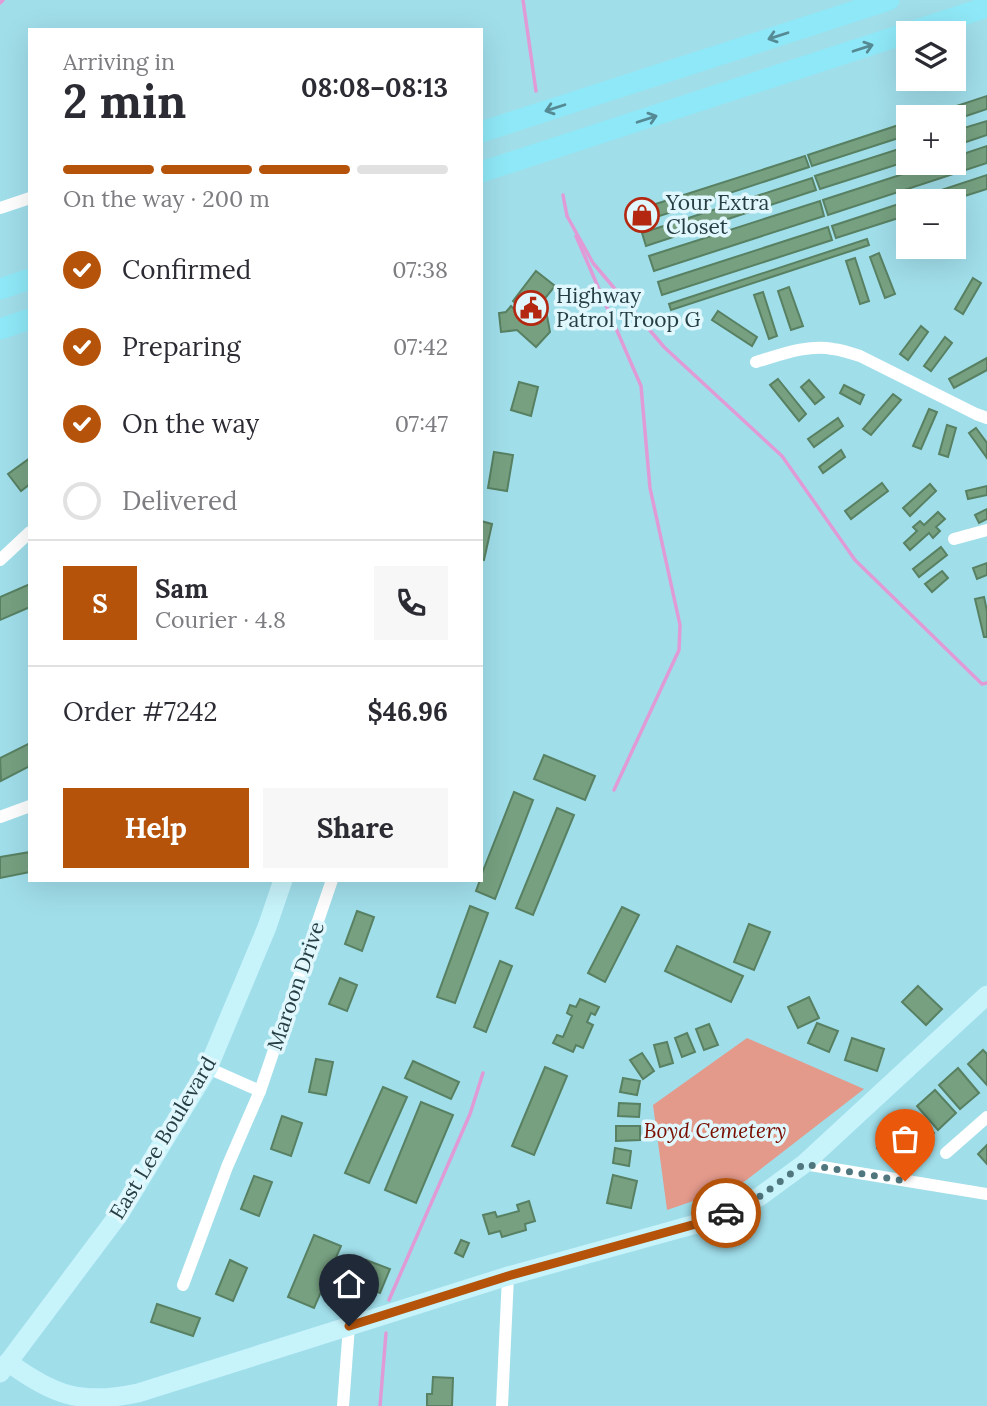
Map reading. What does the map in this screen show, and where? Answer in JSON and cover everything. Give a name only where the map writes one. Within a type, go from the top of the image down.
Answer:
[{"type":"main road","points":[[483,131],[889,0]]},
{"type":"main road","points":[[483,171],[987,7]]},
{"type":"main road","points":[[483,179],[503,164]]},
{"type":"main road","points":[[0,289],[28,280]]},
{"type":"main road","points":[[0,329],[28,320]]},
{"type":"street","points":[[0,208],[28,199]]},
{"type":"street","points":[[756,362],[802,350],[830,348],[860,356],[987,418]]},
{"type":"street","points":[[954,539],[987,530]]},
{"type":"street","points":[[0,560],[28,534]]},
{"type":"street","points":[[0,817],[28,807]]},
{"type":"street","name":"East Lee Boulevard","points":[[4,1368],[120,1213],[208,1068],[263,938],[282,882]]},
{"type":"street","name":"Maroon Drive","points":[[183,1284],[227,1167],[260,1091],[331,882]]},
{"type":"street","points":[[4,1368],[58,1392],[89,1402],[115,1398],[508,1276],[714,1219],[759,1197],[804,1164],[987,995]]},
{"type":"street","points":[[208,1068],[260,1091]]},
{"type":"street","points":[[947,1153],[987,1117]]},
{"type":"street","points":[[804,1164],[987,1194]]},
{"type":"street","points":[[502,1406],[508,1276]]},
{"type":"street","points":[[343,1406],[349,1326]]},
{"type":"green space","name":"Boyd Cemetery","points":[[747,1038],[864,1089],[740,1185],[667,1210],[653,1105]]},
{"type":"building","points":[[987,96],[987,109],[966,116],[966,105],[960,105]]},
{"type":"building","points":[[987,121],[987,135],[966,142],[966,127]]},
{"type":"building","points":[[896,126],[896,139],[812,166],[808,155]]},
{"type":"building","points":[[987,146],[987,163],[966,170],[966,153]]},
{"type":"building","points":[[896,150],[896,165],[820,189],[815,176]]},
{"type":"building","points":[[805,156],[809,167],[638,223],[634,211]]},
{"type":"building","points":[[900,175],[950,175],[908,189],[896,189],[896,193],[828,215],[823,200]]},
{"type":"building","points":[[987,175],[987,189],[966,196],[966,189],[944,189]]},
{"type":"building","points":[[812,178],[816,190],[646,246],[642,233]]},
{"type":"building","points":[[820,201],[824,216],[654,271],[649,256]]},
{"type":"building","points":[[896,205],[896,219],[836,238],[832,226]]},
{"type":"building","points":[[828,227],[832,240],[662,295],[658,282]]},
{"type":"building","points":[[867,239],[869,245],[671,310],[669,304]]},
{"type":"building","points":[[879,253],[895,294],[885,298],[870,257]]},
{"type":"building","points":[[855,258],[869,301],[860,304],[846,261]]},
{"type":"building","name":"Highway Patrol Troop G","points":[[536,271],[555,286],[542,302],[545,305],[550,332],[536,347],[517,330],[501,332],[499,313],[506,312],[511,306],[515,310],[519,306],[513,301]]},
{"type":"building","points":[[973,278],[981,283],[963,314],[955,309]]},
{"type":"building","points":[[789,287],[803,326],[791,330],[778,291]]},
{"type":"building","points":[[763,292],[777,336],[769,339],[754,295]]},
{"type":"building","points":[[718,311],[757,337],[752,346],[712,320]]},
{"type":"building","points":[[921,326],[928,332],[908,360],[900,354]]},
{"type":"building","points":[[945,337],[952,343],[931,371],[924,366]]},
{"type":"building","points":[[987,358],[987,370],[954,388],[949,379]]},
{"type":"building","points":[[778,379],[806,414],[799,421],[770,385]]},
{"type":"building","points":[[809,380],[824,397],[815,404],[801,387]]},
{"type":"building","points":[[519,382],[538,387],[531,416],[511,410]]},
{"type":"building","points":[[844,385],[864,395],[860,404],[840,393]]},
{"type":"building","points":[[893,394],[901,400],[871,435],[863,429]]},
{"type":"building","points":[[929,409],[937,412],[921,449],[913,446]]},
{"type":"building","points":[[838,418],[843,426],[814,447],[808,439]]},
{"type":"building","points":[[947,425],[956,428],[948,457],[939,454]]},
{"type":"building","points":[[976,428],[987,443],[987,458],[969,433]]},
{"type":"building","points":[[841,450],[845,457],[823,473],[819,467]]},
{"type":"building","points":[[494,452],[513,455],[507,491],[488,488]]},
{"type":"building","points":[[28,459],[28,486],[21,491],[8,474]]},
{"type":"building","points":[[882,483],[888,491],[851,519],[845,511]]},
{"type":"building","points":[[930,484],[936,491],[910,516],[903,508]]},
{"type":"building","points":[[987,486],[987,495],[968,499],[966,491]]},
{"type":"building","points":[[987,509],[987,519],[979,523],[975,515]]},
{"type":"building","points":[[938,512],[945,519],[936,527],[940,531],[933,538],[929,533],[910,550],[904,543],[917,531],[913,527],[920,521],[924,525]]},
{"type":"building","points":[[483,522],[492,524],[483,560]]},
{"type":"building","points":[[941,547],[947,555],[919,577],[913,569]]},
{"type":"building","points":[[987,563],[987,575],[977,579],[973,568]]},
{"type":"building","points":[[942,571],[948,578],[932,592],[925,584]]},
{"type":"building","points":[[28,585],[28,608],[0,620],[0,597]]},
{"type":"building","points":[[984,597],[987,637],[984,637],[975,599]]},
{"type":"building","points":[[28,744],[28,767],[1,781],[0,758]]},
{"type":"building","points":[[544,755],[595,776],[585,800],[534,779]]},
{"type":"building","points":[[514,792],[533,800],[495,899],[476,891],[479,882],[483,882],[483,871]]},
{"type":"building","points":[[557,808],[574,815],[533,915],[516,908]]},
{"type":"building","points":[[28,852],[28,872],[0,878],[0,857]]},
{"type":"building","points":[[470,906],[488,913],[455,1003],[437,997]]},
{"type":"building","points":[[622,907],[639,915],[605,982],[588,973]]},
{"type":"building","points":[[357,911],[374,917],[362,951],[345,944]]},
{"type":"building","points":[[749,924],[770,932],[754,970],[734,962]]},
{"type":"building","points":[[677,946],[743,976],[731,1002],[665,971]]},
{"type":"building","points":[[500,961],[512,966],[486,1032],[474,1027]]},
{"type":"building","points":[[340,978],[357,985],[347,1011],[329,1004]]},
{"type":"building","points":[[918,986],[942,1009],[926,1025],[902,1002]]},
{"type":"building","points":[[809,997],[819,1018],[798,1028],[788,1007]]},
{"type":"building","points":[[580,999],[599,1007],[595,1015],[591,1013],[587,1022],[593,1025],[583,1048],[576,1045],[573,1052],[553,1043],[557,1035],[563,1037],[572,1016],[567,1013],[570,1005],[576,1007]]},
{"type":"building","points":[[817,1023],[838,1031],[829,1052],[808,1043]]},
{"type":"building","points":[[709,1024],[718,1045],[704,1050],[696,1029]]},
{"type":"building","points":[[687,1033],[695,1052],[682,1057],[675,1038]]},
{"type":"building","points":[[852,1038],[884,1049],[877,1071],[845,1060]]},
{"type":"building","points":[[667,1042],[673,1063],[660,1067],[654,1045]]},
{"type":"building","points":[[983,1050],[987,1054],[987,1085],[968,1064]]},
{"type":"building","points":[[642,1053],[654,1071],[643,1079],[630,1060]]},
{"type":"building","points":[[316,1059],[333,1062],[326,1095],[309,1092]]},
{"type":"building","points":[[413,1061],[459,1082],[451,1099],[405,1078]]},
{"type":"building","points":[[545,1067],[567,1076],[534,1155],[512,1146]]},
{"type":"building","points":[[958,1068],[979,1093],[960,1109],[939,1085]]},
{"type":"building","points":[[623,1078],[640,1081],[637,1095],[620,1092]]},
{"type":"building","points":[[383,1087],[407,1097],[369,1183],[345,1173]]},
{"type":"building","points":[[935,1090],[956,1113],[938,1130],[917,1106]]},
{"type":"building","points":[[421,1102],[453,1115],[416,1203],[385,1190]]},
{"type":"building","points":[[619,1103],[640,1104],[639,1117],[618,1116]]},
{"type":"building","points":[[914,1112],[934,1133],[919,1147],[899,1126]]},
{"type":"building","points":[[282,1116],[302,1123],[291,1156],[271,1149]]},
{"type":"building","points":[[616,1126],[640,1126],[640,1140],[616,1141]]},
{"type":"building","points":[[894,1132],[913,1152],[896,1168],[877,1148]]},
{"type":"building","points":[[987,1145],[987,1164],[978,1154]]},
{"type":"building","points":[[615,1148],[631,1151],[629,1166],[613,1163]]},
{"type":"building","points":[[613,1175],[637,1181],[631,1208],[607,1203]]},
{"type":"building","points":[[254,1176],[272,1182],[259,1216],[241,1209]]},
{"type":"building","points":[[529,1201],[535,1221],[525,1224],[526,1230],[502,1237],[500,1231],[489,1234],[483,1215],[495,1212],[497,1217],[519,1211],[517,1205]]},
{"type":"building","points":[[314,1235],[341,1246],[314,1308],[288,1297]]},
{"type":"building","points":[[461,1240],[469,1243],[463,1257],[455,1253]]},
{"type":"building","points":[[230,1260],[247,1268],[233,1301],[216,1294]]},
{"type":"building","points":[[366,1260],[390,1269],[380,1293],[356,1284]]},
{"type":"building","points":[[157,1304],[200,1318],[193,1336],[151,1322]]},
{"type":"building","points":[[433,1377],[453,1378],[452,1406],[427,1406],[427,1394],[432,1394]]},
{"type":"waterway","points":[[0,3],[3,0]]},
{"type":"waterway","points":[[523,0],[536,91]]},
{"type":"waterway","points":[[563,195],[567,216]]},
{"type":"waterway","points":[[567,216],[593,263],[664,347],[782,456],[855,560],[982,684],[987,683]]},
{"type":"waterway","points":[[576,236],[641,386],[650,488],[680,625],[679,650],[614,790]]},
{"type":"waterway","points":[[389,1300],[470,1114],[483,1073]]},
{"type":"waterway","points":[[380,1406],[386,1333]]},
{"type":"way so far","points":[[726,1213],[759,1197],[804,1164],[905,1181]]},
{"type":"place","name":"Your Extra Closet","points":[[642,215]]},
{"type":"place","name":"Highway Patrol Troop G","points":[[531,308]]},
{"type":"route","points":[[349,1326],[508,1276],[714,1219],[726,1213]]}]
